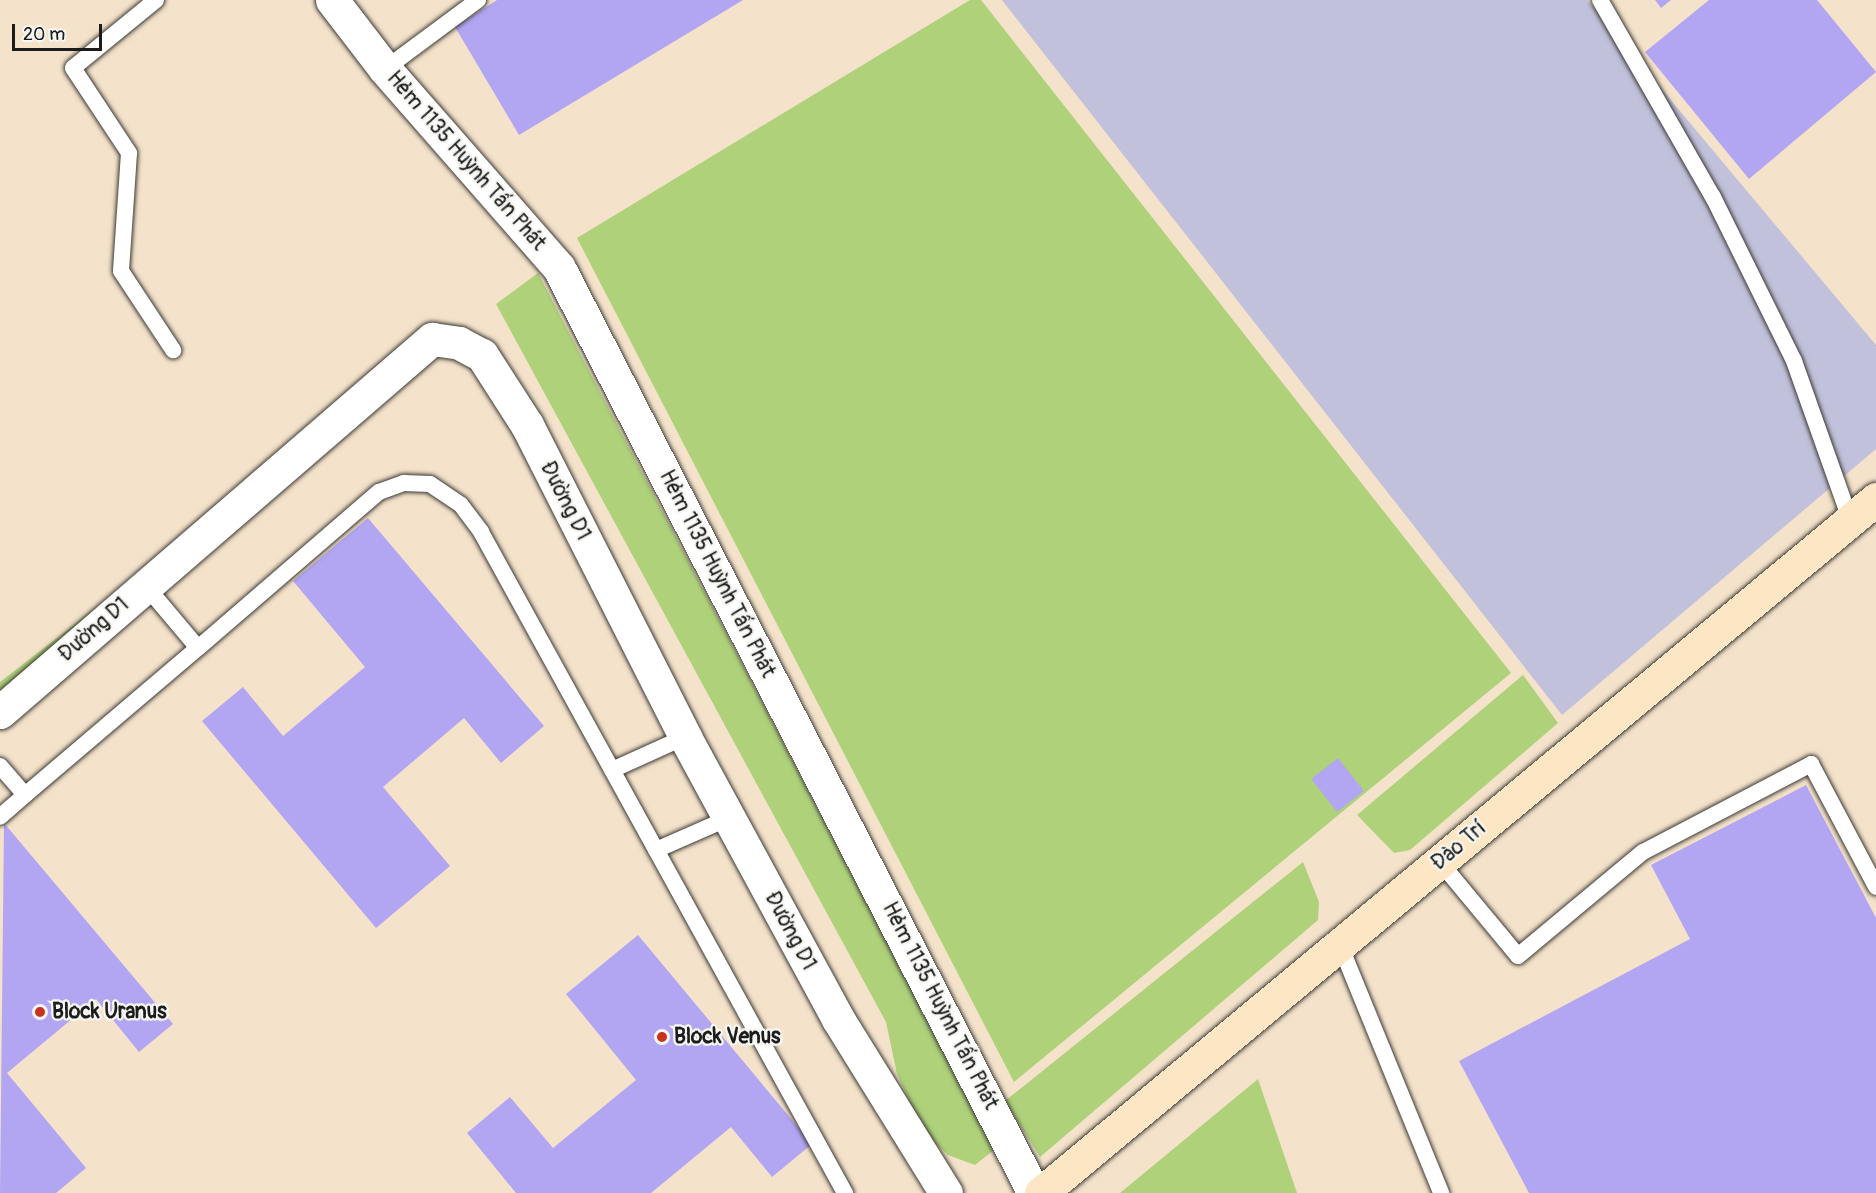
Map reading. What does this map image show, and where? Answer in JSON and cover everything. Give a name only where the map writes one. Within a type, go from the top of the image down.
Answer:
[{"type":"street","name":"Hẻm 1135 Huỳnh Tấn Phát","points":[[332,0],[385,69],[559,268],[1034,1193]]},
{"type":"street","name":"Đường D1","points":[[0,712],[432,339],[459,343],[482,355],[527,425],[685,736],[838,1019],[946,1193]]},
{"type":"street","name":"Đào Trí","points":[[1041,1193],[1876,499]]},
{"type":"lane","points":[[156,0],[73,68],[129,153],[121,271],[173,350]]},
{"type":"lane","points":[[385,69],[478,0]]},
{"type":"lane","points":[[1600,0],[1713,197],[1794,361],[1850,519]]},
{"type":"lane","points":[[0,817],[379,492],[404,483],[430,484],[461,505],[482,531],[845,1193]]},
{"type":"lane","points":[[145,585],[198,648]]},
{"type":"lane","points":[[612,770],[685,736]]},
{"type":"lane","points":[[1440,862],[1518,956],[1643,852],[1811,764],[1876,887]]},
{"type":"lane","points":[[0,766],[25,795]]},
{"type":"lane","points":[[656,850],[729,818]]},
{"type":"lane","points":[[1340,945],[1441,1193]]},
{"type":"shaded area","points":[[1002,0],[1587,0],[1876,345],[1876,449],[1562,715]]},
{"type":"green space","points":[[970,0],[981,0],[1511,673],[1014,1082],[577,238]]},
{"type":"green space","points":[[538,273],[995,1149],[975,1165],[948,1155],[924,1133],[897,1074],[886,1022],[496,304]]},
{"type":"green space","points":[[98,606],[0,695],[0,682]]},
{"type":"green space","points":[[1523,675],[1558,723],[1410,850],[1394,853],[1357,815]]},
{"type":"green space","points":[[1303,862],[1319,902],[1318,920],[1040,1157],[1005,1101]]},
{"type":"green space","points":[[1258,1079],[1297,1193],[1120,1193]]},
{"type":"building","points":[[497,0],[743,0],[519,135],[455,27]]},
{"type":"building","points":[[1655,0],[1671,0],[1661,8]]},
{"type":"building","points":[[1709,0],[1817,0],[1876,72],[1749,179],[1645,52]]},
{"type":"building","points":[[368,518],[544,726],[501,763],[464,718],[383,787],[450,866],[376,928],[202,721],[243,687],[283,736],[365,667],[293,581]]},
{"type":"building","points":[[1338,758],[1364,791],[1337,812],[1311,779]]},
{"type":"building","points":[[1806,785],[1876,918],[1876,1193],[1529,1193],[1459,1061],[1690,939],[1651,865]]},
{"type":"building","name":"Block Uranus","points":[[4,823],[173,1024],[139,1052],[96,999],[7,1073],[86,1168],[56,1193],[0,1193]]},
{"type":"building","name":"Block Venus","points":[[638,935],[812,1144],[772,1177],[731,1127],[651,1193],[516,1193],[467,1133],[510,1097],[553,1148],[636,1080],[566,994]]},
{"type":"place","name":"Block Uranus","points":[[40,1012]]},
{"type":"place","name":"Block Venus","points":[[662,1037]]}]
